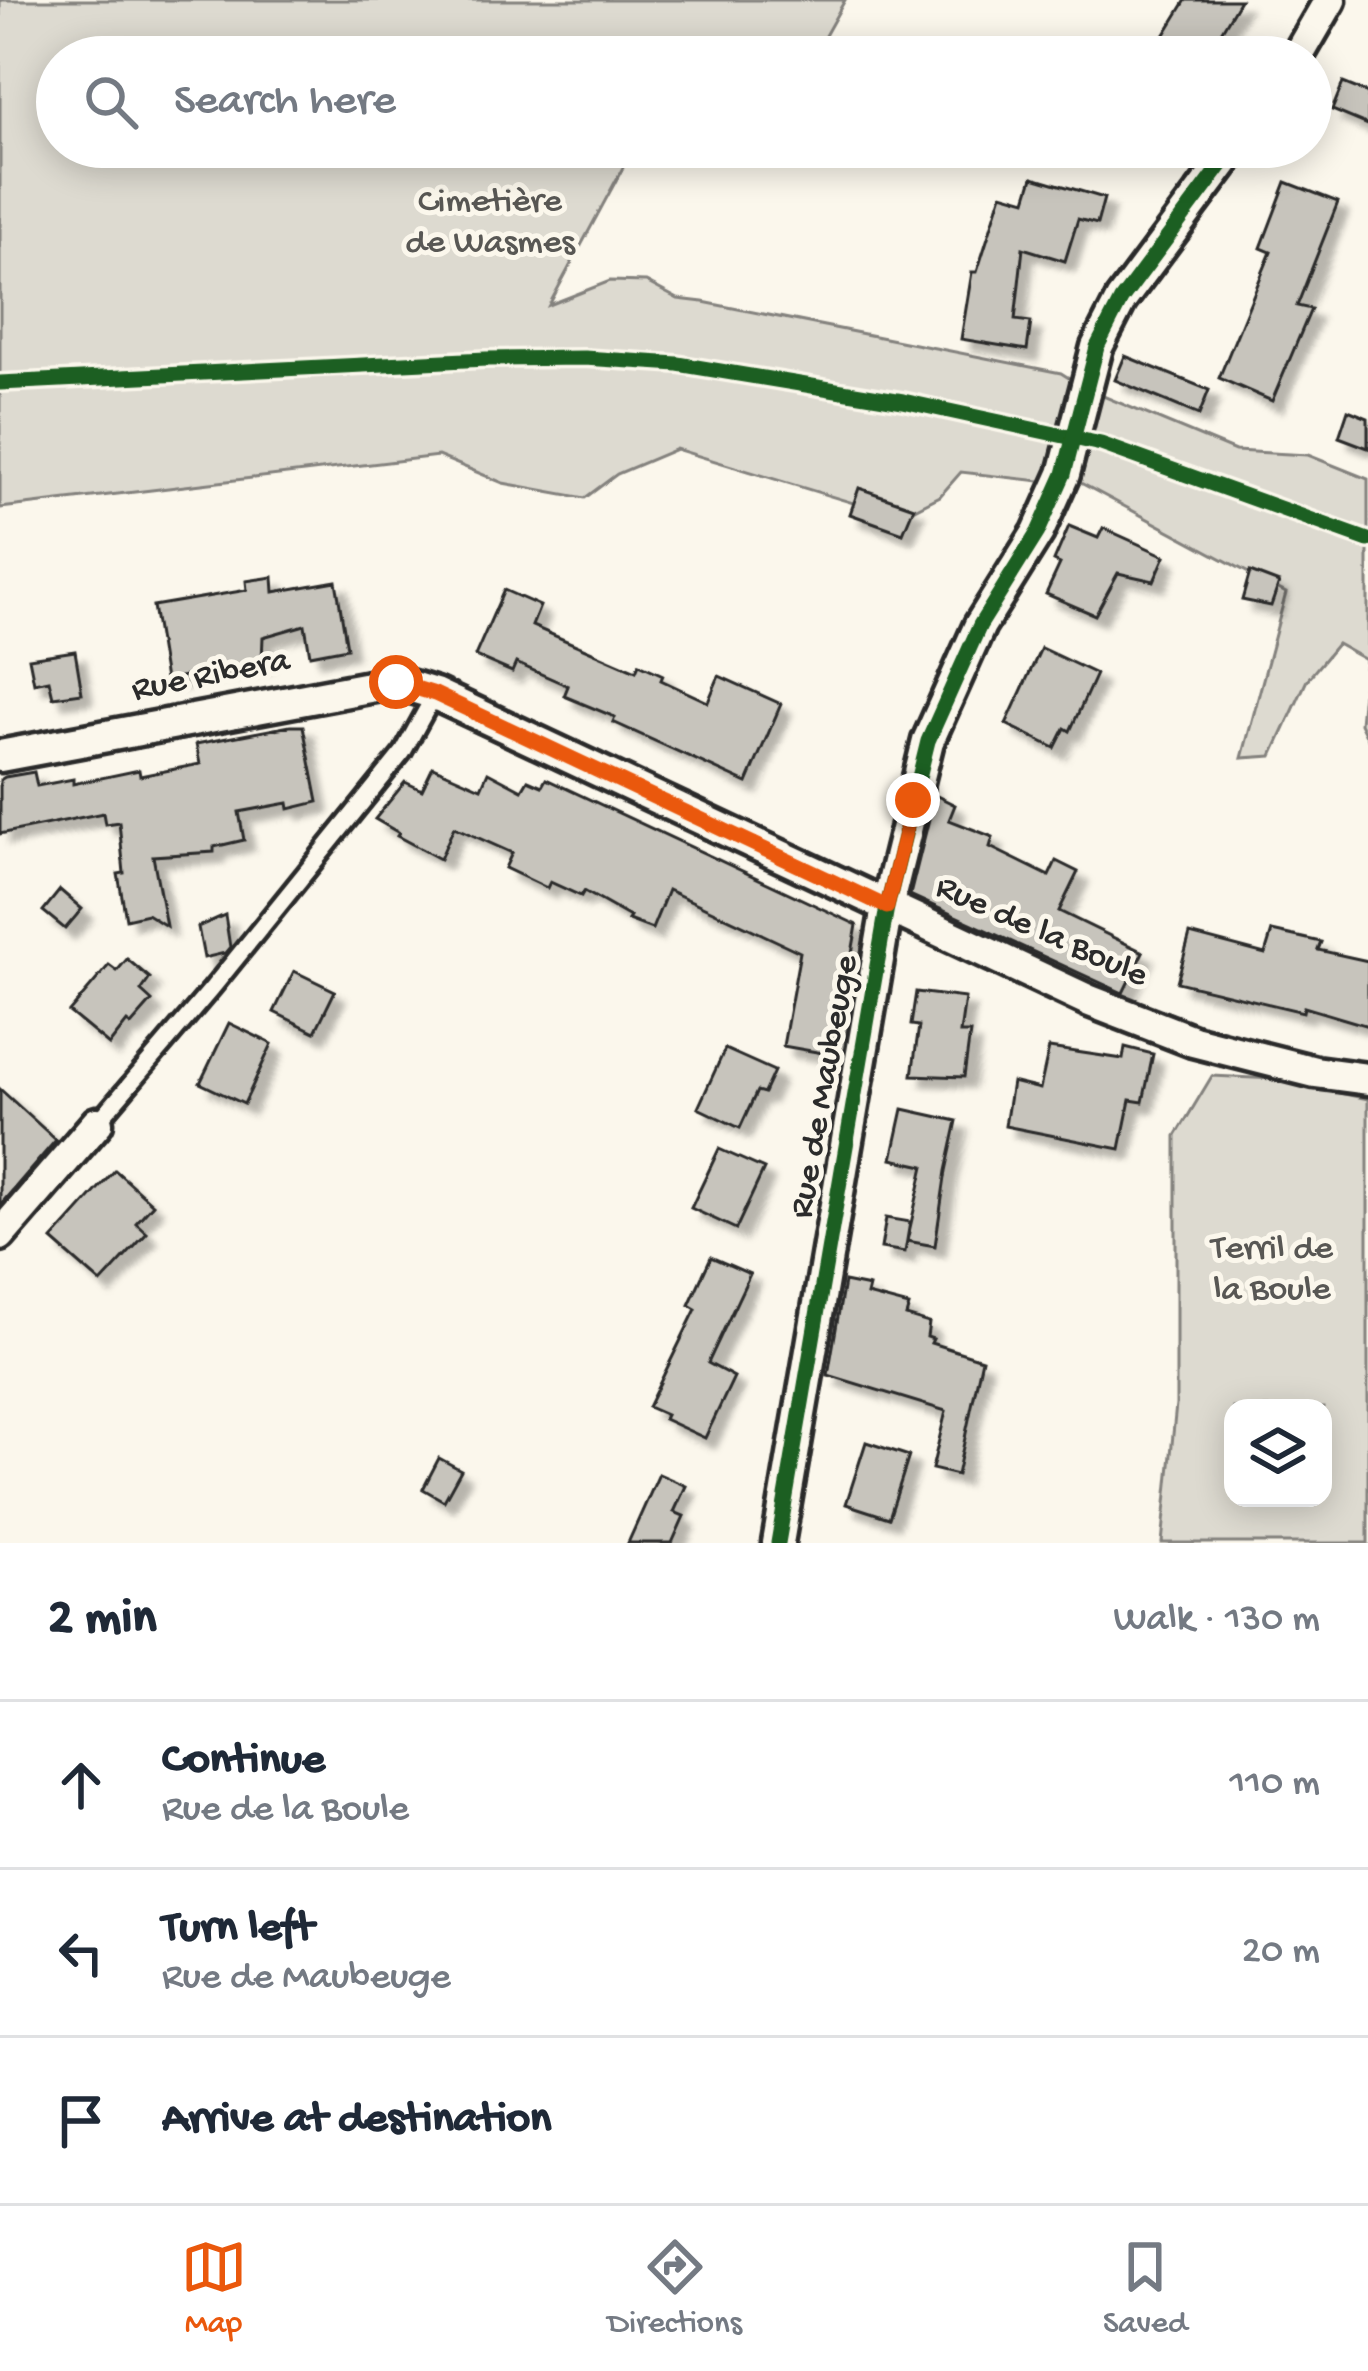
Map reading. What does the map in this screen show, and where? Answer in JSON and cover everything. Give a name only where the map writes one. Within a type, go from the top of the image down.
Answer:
[{"type":"street","points":[[1309,36],[1330,0]]},
{"type":"street","name":"Rue de Maubeuge","points":[[778,1543],[887,907],[928,741],[980,625],[1038,532],[1064,474],[1097,347],[1121,300],[1219,168]]},
{"type":"street","name":"Rue Ribera","points":[[0,756],[396,682],[435,694]]},
{"type":"street","name":"Rue de la Boule","points":[[435,694],[1090,1000],[1193,1041],[1315,1072],[1368,1079]]},
{"type":"street","points":[[0,1235],[97,1123]]},
{"type":"lane","points":[[97,1123],[403,752],[435,694]]},
{"type":"green space","name":"Cimetière de Wasmes","points":[[0,0],[845,0],[825,36],[36,36],[36,168],[623,168],[549,305],[610,281],[646,282],[678,299],[1061,373],[1086,389],[1235,451],[1308,455],[1368,479],[1368,739],[1360,723],[1366,660],[1337,644],[1307,680],[1272,756],[1242,758],[1286,593],[1064,474],[1040,481],[961,472],[940,496],[899,517],[676,449],[617,474],[585,498],[503,483],[438,456],[0,508]]},
{"type":"green space","name":"Terril de la Boule","points":[[1212,1076],[1274,1079],[1368,1099],[1368,1543],[1162,1543],[1176,1405],[1176,1136]]},
{"type":"building","points":[[1186,0],[1240,0],[1219,36],[1164,36]]},
{"type":"building","points":[[1343,83],[1368,93],[1368,125],[1332,110]]},
{"type":"building","points":[[1033,177],[1104,198],[1097,224],[1078,219],[1065,261],[1023,248],[1015,320],[1031,322],[1027,350],[961,339],[972,272],[977,272],[1002,193],[1026,200]]},
{"type":"building","points":[[1286,182],[1338,202],[1297,306],[1311,309],[1272,401],[1219,378],[1271,252],[1261,248]]},
{"type":"building","points":[[1125,356],[1209,390],[1199,415],[1115,380]]},
{"type":"building","points":[[1348,410],[1368,418],[1368,448],[1339,437]]},
{"type":"building","points":[[859,488],[914,507],[903,533],[850,514]]},
{"type":"building","points":[[1069,526],[1098,538],[1103,528],[1165,556],[1154,581],[1118,573],[1095,615],[1046,594],[1060,564],[1054,561]]},
{"type":"building","points":[[1250,572],[1279,583],[1271,606],[1242,600]]},
{"type":"building","points":[[273,577],[274,592],[336,581],[347,648],[310,655],[305,625],[263,637],[262,661],[165,680],[153,606],[247,590],[246,581]]},
{"type":"building","points":[[504,590],[540,606],[532,626],[636,671],[639,664],[708,702],[719,676],[781,704],[747,783],[564,696],[568,686],[516,663],[512,672],[475,656]]},
{"type":"building","points":[[1041,648],[1096,674],[1070,731],[1065,728],[1055,748],[1006,724]]},
{"type":"building","points":[[75,651],[82,693],[53,697],[49,680],[34,683],[29,658]]},
{"type":"building","points":[[303,726],[318,802],[239,812],[244,840],[214,847],[214,852],[153,856],[166,926],[147,914],[126,919],[118,874],[124,873],[119,822],[105,824],[103,813],[0,834],[0,780],[5,777],[34,772],[37,786],[73,779],[73,784],[139,770],[140,776],[200,764],[196,744]]},
{"type":"building","points":[[433,767],[481,788],[488,772],[522,790],[528,780],[542,786],[546,779],[857,925],[834,1055],[783,1046],[800,952],[668,890],[652,929],[628,920],[630,917],[584,891],[581,896],[550,882],[547,888],[505,868],[512,853],[454,827],[440,859],[375,819],[405,782],[422,790]]},
{"type":"building","points":[[935,795],[955,805],[949,820],[993,837],[990,847],[1049,876],[1056,861],[1078,872],[1059,911],[1143,952],[1123,993],[910,895]]},
{"type":"building","points":[[60,890],[82,909],[65,929],[43,911]]},
{"type":"building","points":[[225,915],[230,947],[204,958],[198,927]]},
{"type":"building","points":[[1272,931],[1321,942],[1318,950],[1368,961],[1368,1026],[1304,1007],[1303,1012],[1177,982],[1190,934],[1265,954]]},
{"type":"building","points":[[127,959],[150,978],[141,991],[152,1001],[109,1045],[69,1012],[109,965],[117,971]]},
{"type":"building","points":[[294,971],[335,991],[315,1032],[274,1012]]},
{"type":"building","points":[[916,992],[965,998],[960,1033],[970,1033],[964,1077],[912,1075],[919,1026],[911,1025]]},
{"type":"building","points":[[229,1023],[272,1044],[244,1104],[200,1083]]},
{"type":"building","points":[[1125,1047],[1153,1054],[1143,1102],[1130,1100],[1120,1149],[1005,1126],[1012,1082],[1040,1089],[1049,1048],[1123,1059]]},
{"type":"building","points":[[725,1049],[774,1071],[764,1093],[757,1091],[740,1128],[698,1108]]},
{"type":"building","points":[[0,1089],[56,1140],[0,1205]]},
{"type":"building","points":[[903,1109],[957,1121],[935,1246],[907,1241],[924,1166],[892,1159]]},
{"type":"building","points":[[719,1149],[764,1169],[736,1229],[691,1208]]},
{"type":"building","points":[[115,1170],[153,1204],[136,1223],[147,1233],[101,1283],[52,1240]]},
{"type":"building","points":[[886,1218],[910,1222],[905,1252],[881,1248]]},
{"type":"building","points":[[711,1257],[750,1274],[708,1363],[734,1377],[705,1438],[648,1407],[696,1309],[689,1305]]},
{"type":"building","points":[[844,1282],[869,1287],[867,1295],[909,1306],[906,1316],[929,1323],[931,1343],[982,1359],[957,1475],[932,1469],[946,1411],[828,1375]]},
{"type":"building","points":[[866,1442],[909,1456],[889,1518],[846,1504]]},
{"type":"building","points":[[439,1458],[461,1470],[444,1501],[423,1489]]},
{"type":"building","points":[[659,1474],[686,1486],[674,1512],[684,1516],[672,1543],[628,1543]]},
{"type":"cycle path","points":[[778,1543],[887,907],[928,741],[980,625],[1038,532],[1064,474],[1097,347],[1121,300],[1219,168]]},
{"type":"cycle path","points":[[0,383],[486,359],[678,364],[903,401],[1101,444],[1368,540]]},
{"type":"route","points":[[396,682],[435,694],[887,907],[913,800]]}]
